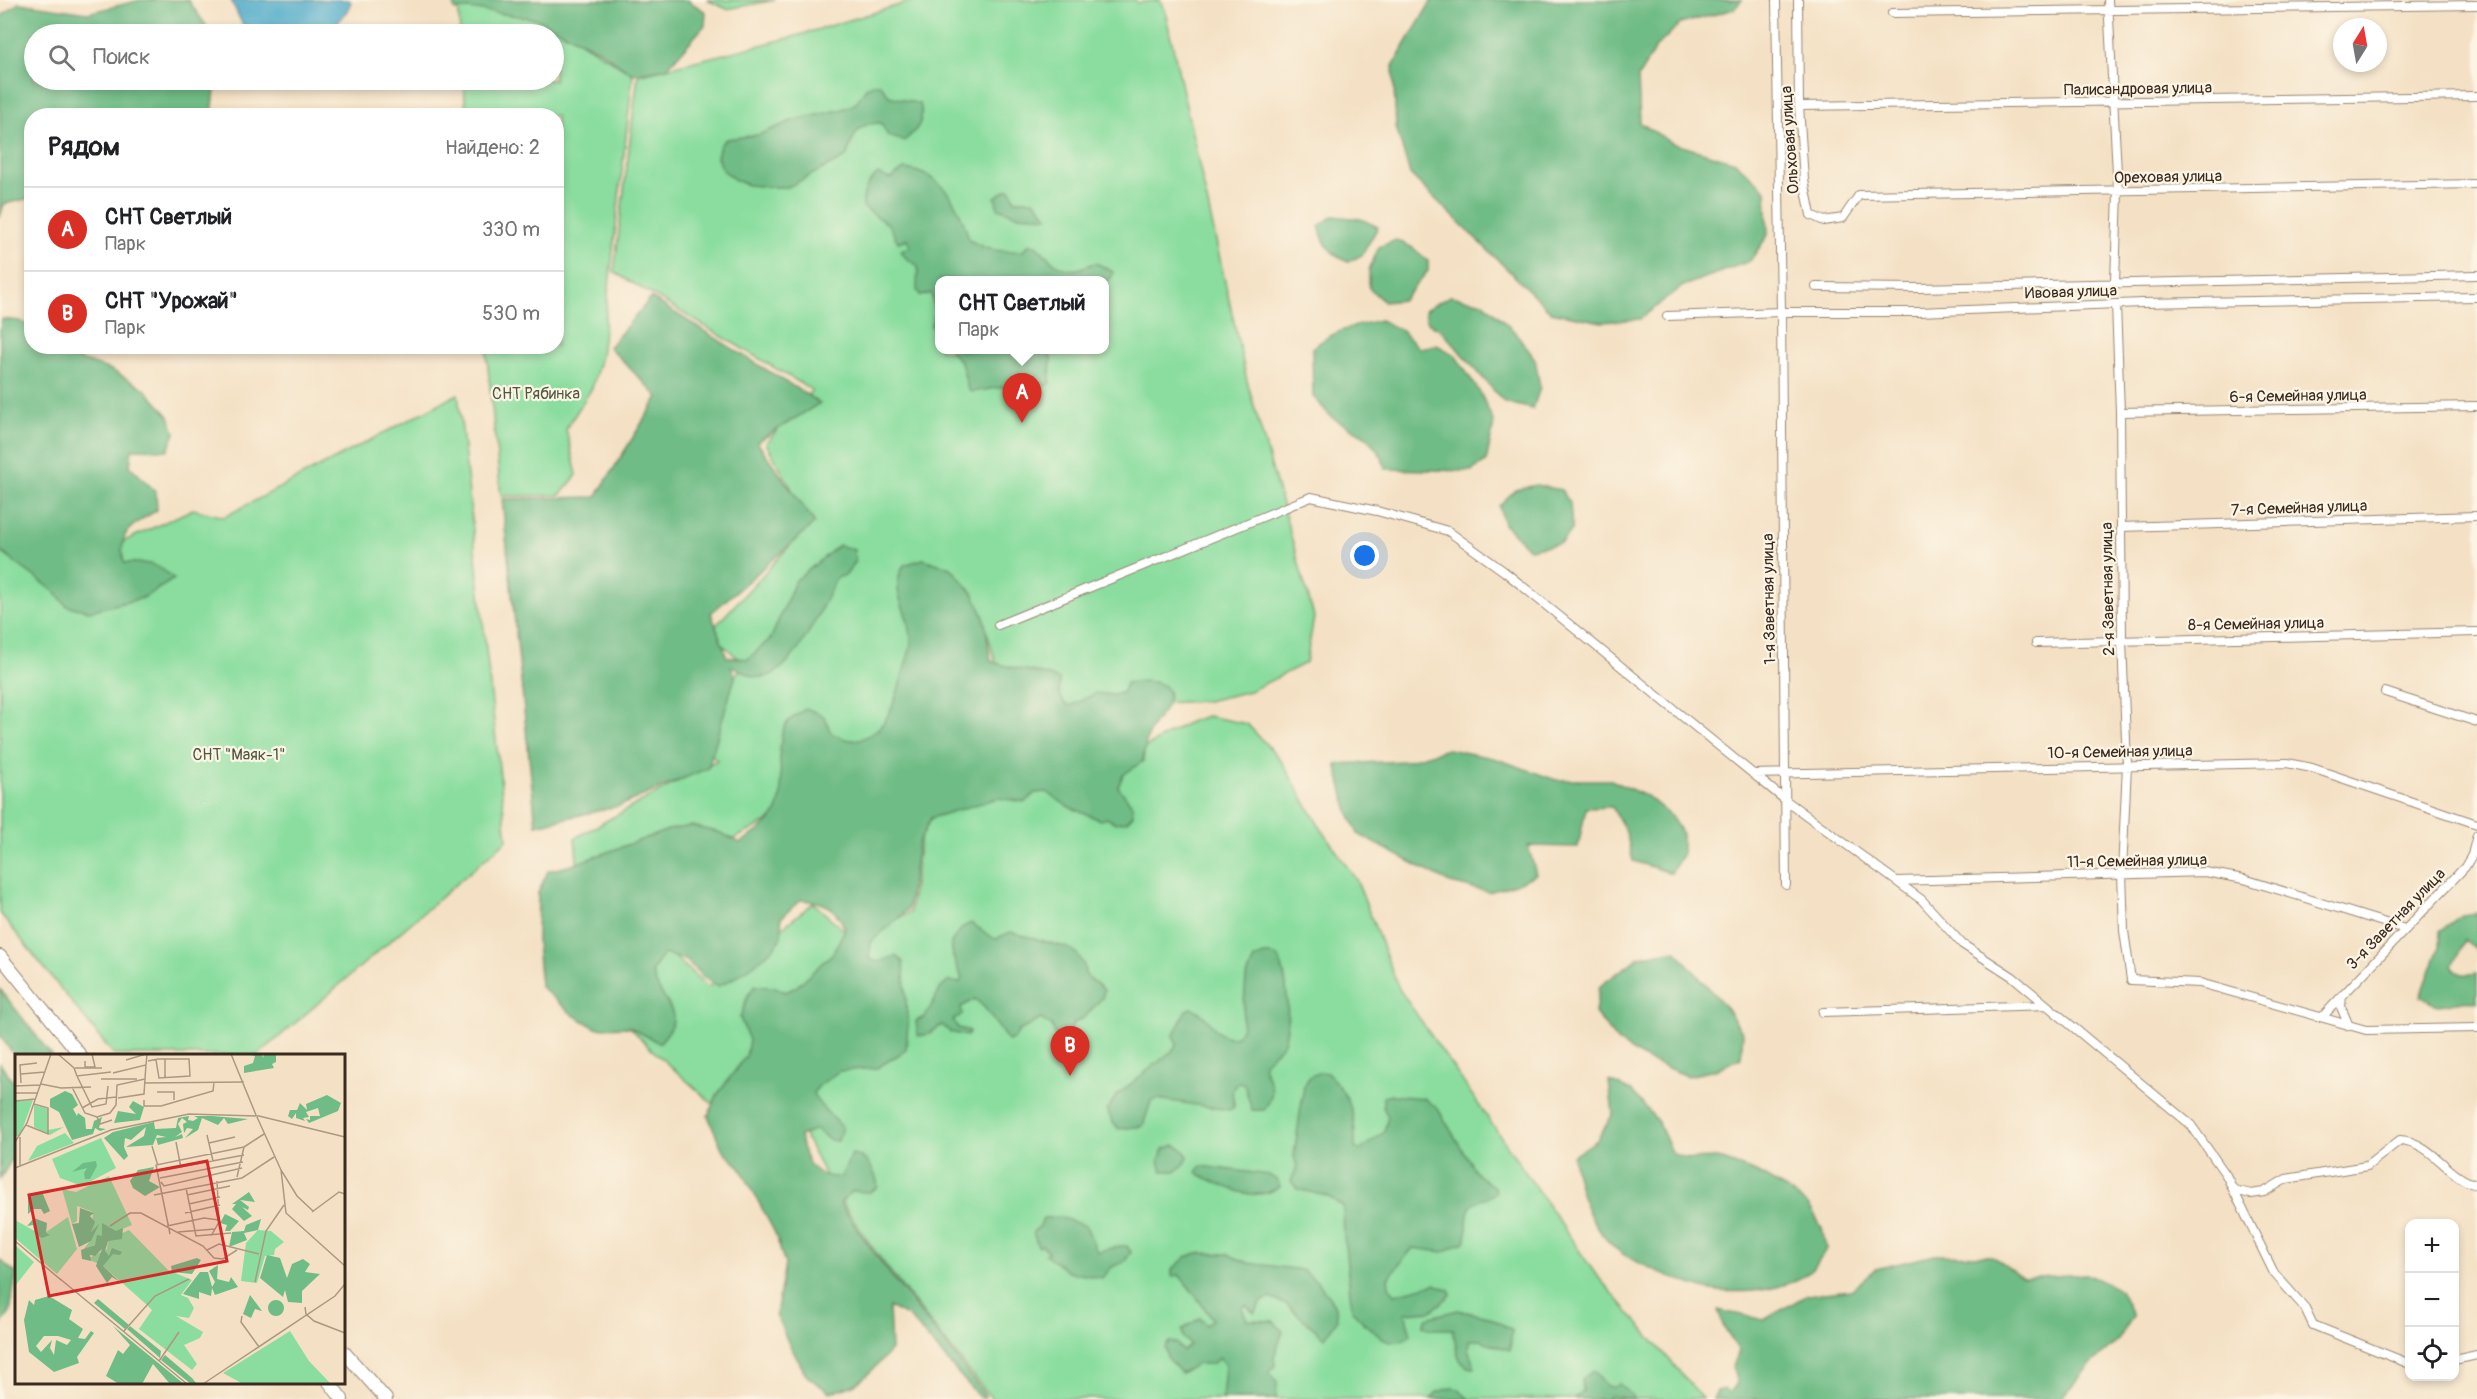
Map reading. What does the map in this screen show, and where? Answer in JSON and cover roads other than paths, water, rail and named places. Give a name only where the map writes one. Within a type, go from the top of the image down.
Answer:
[{"type":"highway","points":[[0,957],[79,1054]]},
{"type":"highway","points":[[345,1353],[386,1399]]},
{"type":"highway","points":[[330,1384],[342,1399]]},
{"type":"street","name":"1-я Заветная улица","points":[[1776,0],[1786,885]]},
{"type":"street","name":"Ольховая улица","points":[[1798,0],[1799,106],[1804,180],[1811,215],[1824,221],[1840,220],[1859,195]]},
{"type":"street","points":[[2108,0],[2118,192],[2115,282]]},
{"type":"street","points":[[1892,13],[2477,5]]},
{"type":"street","name":"Палисандровая улица","points":[[1799,106],[2477,96]]},
{"type":"street","name":"Ореховая улица","points":[[1859,195],[2477,184]]},
{"type":"street","name":"Ивовая улица","points":[[1816,287],[1918,288],[2477,275]]},
{"type":"street","name":"Ивовая улица","points":[[1667,316],[1781,312],[1919,312],[2116,304],[2477,297]]},
{"type":"street","name":"2-я Заветная улица","points":[[2116,304],[2120,412],[2122,641],[2127,765],[2122,873],[2124,931],[2131,980],[2200,983],[2323,1016]]},
{"type":"street","name":"6-я Семейная улица","points":[[2120,412],[2477,406]]},
{"type":"street","points":[[998,626],[1311,497],[1448,531],[1505,572],[1784,799],[1922,900],[1962,944],[2013,977],[2191,1125],[2226,1174],[2274,1273],[2305,1308],[2313,1325],[2405,1362]]},
{"type":"street","name":"7-я Семейная улица","points":[[2121,527],[2477,516]]},
{"type":"street","name":"8-я Семейная улица","points":[[2036,643],[2477,632]]},
{"type":"street","points":[[2385,692],[2477,722]]},
{"type":"street","name":"10-я Семейная улица","points":[[1753,774],[2275,762],[2299,765],[2477,824]]},
{"type":"street","name":"3-я Заветная улица","points":[[2323,1016],[2465,867],[2472,855],[2477,835]]},
{"type":"street","name":"11-я Семейная улица","points":[[1897,881],[2205,872],[2232,876],[2405,929]]},
{"type":"street","points":[[2342,995],[2343,1014],[2349,1026]]},
{"type":"street","points":[[1823,1012],[2046,1005]]},
{"type":"street","points":[[2323,1016],[2349,1026],[2380,1031],[2477,1028]]},
{"type":"street","points":[[2234,1190],[2251,1194],[2264,1192],[2286,1179],[2367,1166],[2400,1140],[2422,1145],[2456,1173],[2477,1185]]},
{"type":"street","points":[[2459,1359],[2477,1355]]},
{"type":"water","points":[[231,0],[349,0],[351,2],[335,24],[242,24]]},
{"type":"place","name":"СНТ Светлый","points":[[1022,423]]},
{"type":"place","name":"СНТ \"Урожай\"","points":[[1070,1076]]},
{"type":"park label","name":"СНТ Рябинка","points":[[536,394]]},
{"type":"park label","name":"СНТ \"Маяк-1\"","points":[[239,755]]}]
